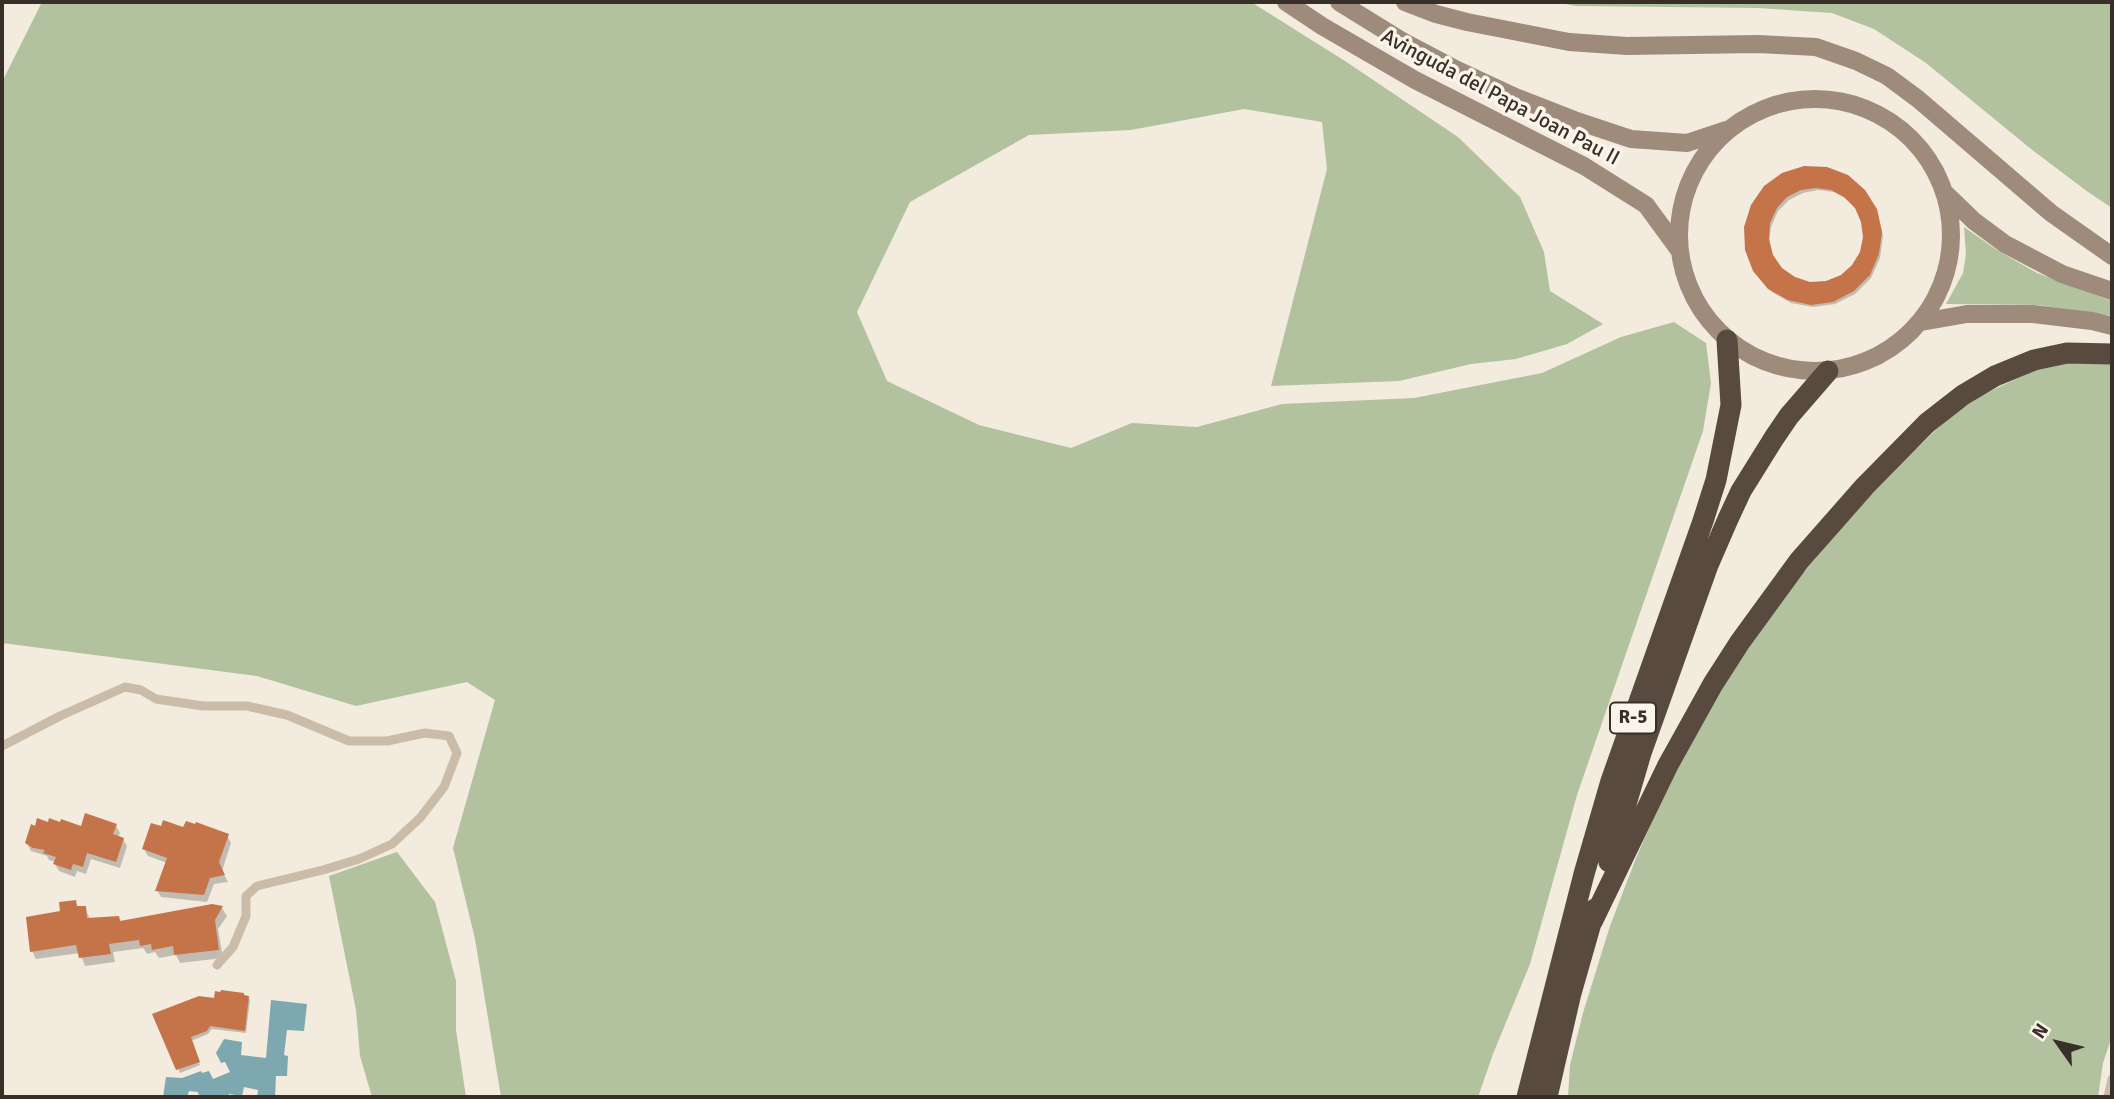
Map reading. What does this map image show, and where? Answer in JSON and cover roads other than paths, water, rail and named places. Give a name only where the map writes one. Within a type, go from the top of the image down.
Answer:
[{"type":"highway","name":"R-5","points":[[1527,1097],[1560,964],[1611,781],[1716,480],[1731,405],[1727,340]]},
{"type":"highway","points":[[1592,922],[1668,765],[1713,684],[1799,561],[1865,486],[1927,423],[1962,395],[1995,376],[2034,360],[2067,353],[2112,354]]},
{"type":"highway","points":[[1547,1097],[1563,1023],[1641,753],[1708,565],[1741,491],[1789,416],[1828,371]]},
{"type":"main road","name":"Avinguda del Papa Joan Pau II","points":[[1286,2],[1415,80],[1607,180],[1646,205],[1679,250]]},
{"type":"main road","name":"Avinguda del Papa Joan Pau II","points":[[1339,2],[1402,41],[1457,70],[1515,97],[1631,139],[1687,143],[1726,130]]},
{"type":"main road","name":"Avinguda del Papa Joan Pau II","points":[[1405,2],[1467,22],[1569,42],[1627,46],[1758,44],[1816,47],[1856,61],[1887,76],[1918,99],[2051,213],[2112,256]]},
{"type":"main road","points":[[1809,97],[1853,103],[1894,122],[1926,153],[1946,194],[1952,238],[1944,283],[1921,322],[1895,346],[1863,363],[1828,371],[1792,370],[1757,360],[1727,340],[1703,314],[1687,284],[1679,250],[1681,205],[1697,164],[1726,130],[1765,107],[1809,97]]},
{"type":"main road","points":[[1946,194],[2005,244],[2062,274],[2112,291]]},
{"type":"main road","points":[[1921,322],[1967,314],[2033,314],[2112,326]]},
{"type":"lane","points":[[2,746],[125,687],[141,690],[156,699],[202,706],[247,706],[287,715],[349,741],[387,741],[425,733],[449,736],[457,753],[444,787],[420,818],[392,844],[359,859],[257,886],[246,897],[246,916],[233,947],[217,965]]},
{"type":"lane","points":[[2108,1097],[2112,1079]]},
{"type":"water","points":[[271,1000],[307,1004],[304,1031],[287,1030],[284,1055],[288,1056],[287,1076],[276,1076],[275,1097],[257,1097],[258,1090],[244,1087],[242,1096],[229,1094],[228,1097],[199,1097],[198,1092],[189,1091],[187,1097],[163,1097],[166,1077],[182,1078],[209,1071],[213,1079],[230,1072],[216,1053],[224,1039],[242,1042],[241,1055],[266,1058]]}]
